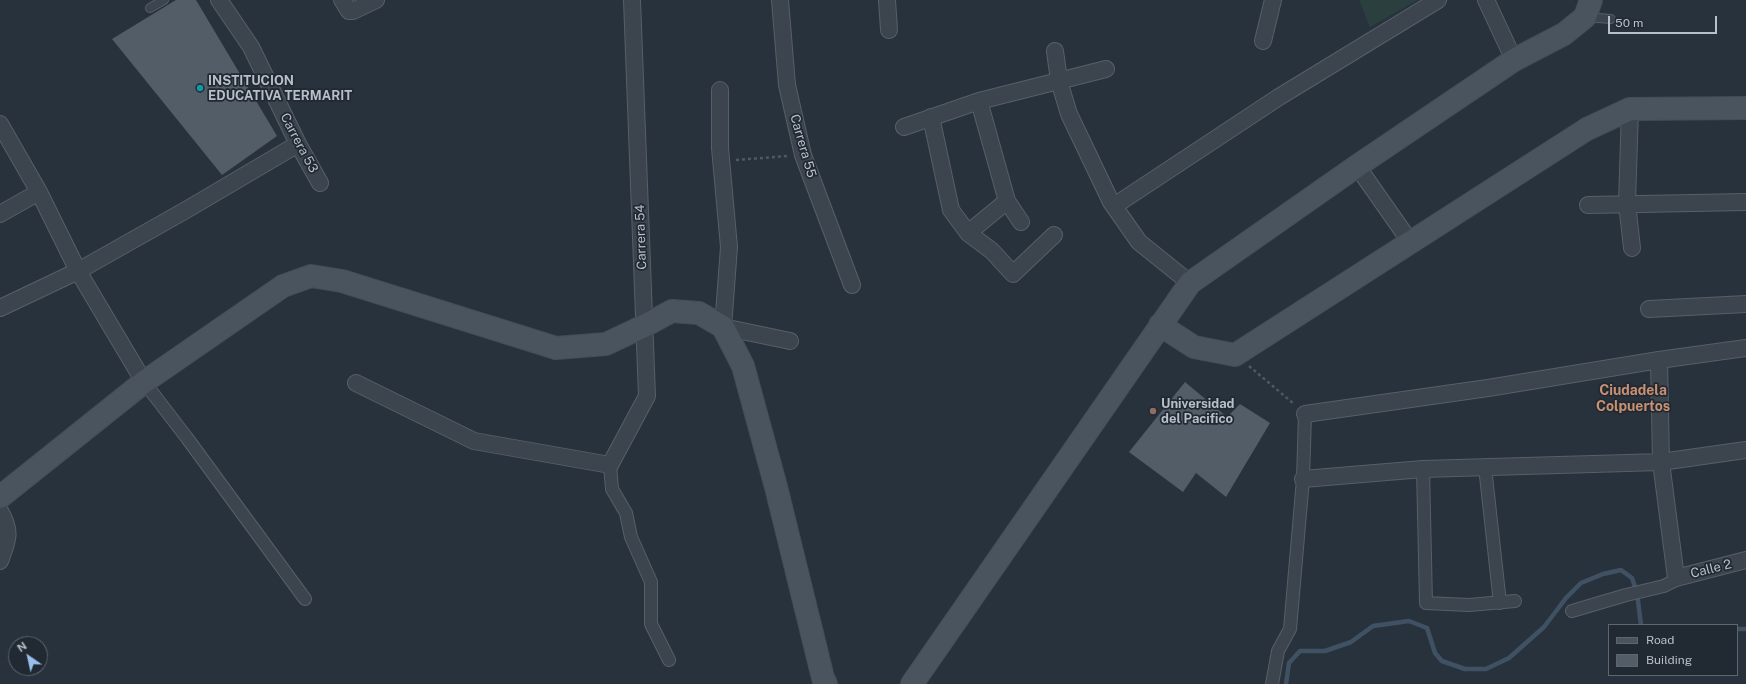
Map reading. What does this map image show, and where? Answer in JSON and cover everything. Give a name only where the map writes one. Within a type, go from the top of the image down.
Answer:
[{"type":"main road","points":[[912,684],[1190,283],[1357,166],[1514,60],[1564,34],[1588,8]]},
{"type":"main road","points":[[1160,325],[1194,348],[1235,355],[1587,129],[1630,109],[1746,108]]},
{"type":"main road","points":[[0,497],[144,382],[283,286],[311,276],[342,281],[556,348],[606,344],[672,311],[699,313],[723,327],[743,366],[776,487],[823,678],[826,684]]},
{"type":"street","name":"Carrera 53","points":[[219,0],[250,46],[298,144],[320,183]]},
{"type":"street","points":[[342,0],[349,11],[353,12],[376,0]]},
{"type":"street","name":"Carrera 54","points":[[610,465],[647,396],[632,0]]},
{"type":"street","name":"Carrera 55","points":[[780,0],[787,85],[803,155],[852,285]]},
{"type":"street","points":[[887,0],[890,30]]},
{"type":"street","points":[[1263,41],[1273,0]]},
{"type":"street","points":[[1114,206],[1279,97],[1438,0]]},
{"type":"street","points":[[1486,0],[1514,60]]},
{"type":"street","points":[[1055,51],[1059,81],[1069,114],[1114,206],[1139,242],[1190,283]]},
{"type":"street","points":[[904,127],[978,101],[1106,69]]},
{"type":"street","points":[[720,90],[721,161],[729,248],[723,327],[790,341]]},
{"type":"street","points":[[978,101],[1007,202],[1021,222]]},
{"type":"street","points":[[1630,109],[1627,203],[1632,248]]},
{"type":"street","points":[[931,117],[950,210],[968,233],[992,252],[1013,274],[1054,235]]},
{"type":"street","points":[[1,129],[39,192],[78,271],[144,382],[305,599]]},
{"type":"street","points":[[0,308],[78,271],[298,144]]},
{"type":"street","points":[[1357,166],[1411,243]]},
{"type":"street","points":[[0,214],[39,192]]},
{"type":"street","points":[[968,233],[1007,202]]},
{"type":"street","points":[[1588,205],[1627,203],[1746,202]]},
{"type":"street","points":[[1649,309],[1746,304]]},
{"type":"street","points":[[1272,684],[1278,651],[1290,629],[1303,479],[1305,414],[1488,388],[1659,360],[1746,348]]},
{"type":"street","points":[[1572,611],[1626,594],[1649,590],[1674,581],[1676,578],[1661,462],[1659,360]]},
{"type":"street","points":[[356,384],[474,441],[610,465],[612,490],[626,513],[631,537],[651,582],[651,624],[669,660]]},
{"type":"street","points":[[1303,479],[1423,469],[1661,462],[1746,450]]},
{"type":"street","points":[[1485,467],[1500,603]]},
{"type":"street","points":[[1423,469],[1426,603],[1469,605],[1515,601]]},
{"type":"street","points":[[0,511],[5,520],[8,540],[0,561]]},
{"type":"street","name":"Calle 2","points":[[1676,578],[1746,560]]},
{"type":"lane","points":[[150,8],[164,0]]},
{"type":"lane","points":[[1588,8],[1611,19]]},
{"type":"path","points":[[721,161],[803,155]]},
{"type":"path","points":[[1235,355],[1305,414]]},
{"type":"green space","points":[[1359,0],[1418,0],[1370,27]]},
{"type":"building","name":"INSTITUCION EDUCATIVA TERMARIT","points":[[176,0],[196,0],[277,136],[222,175],[112,39]]},
{"type":"building","points":[[1185,382],[1227,417],[1240,404],[1270,423],[1226,497],[1196,473],[1183,492],[1129,452]]},
{"type":"waterway","points":[[1286,684],[1289,663],[1300,651],[1325,651],[1351,642],[1373,626],[1409,621],[1427,628],[1435,653],[1442,661],[1465,669],[1486,669],[1509,658],[1544,627],[1566,598],[1581,583],[1603,574],[1621,570],[1632,578],[1637,593],[1641,624]]},
{"type":"waterway","points":[[1738,629],[1746,629]]},
{"type":"place","name":"INSTITUCION EDUCATIVA TERMARIT","points":[[200,88]]},
{"type":"place","name":"Universidad del Pacifico","points":[[1153,411]]},
{"type":"district","name":"Ciudadela Colpuertos","points":[[1633,400]]}]
